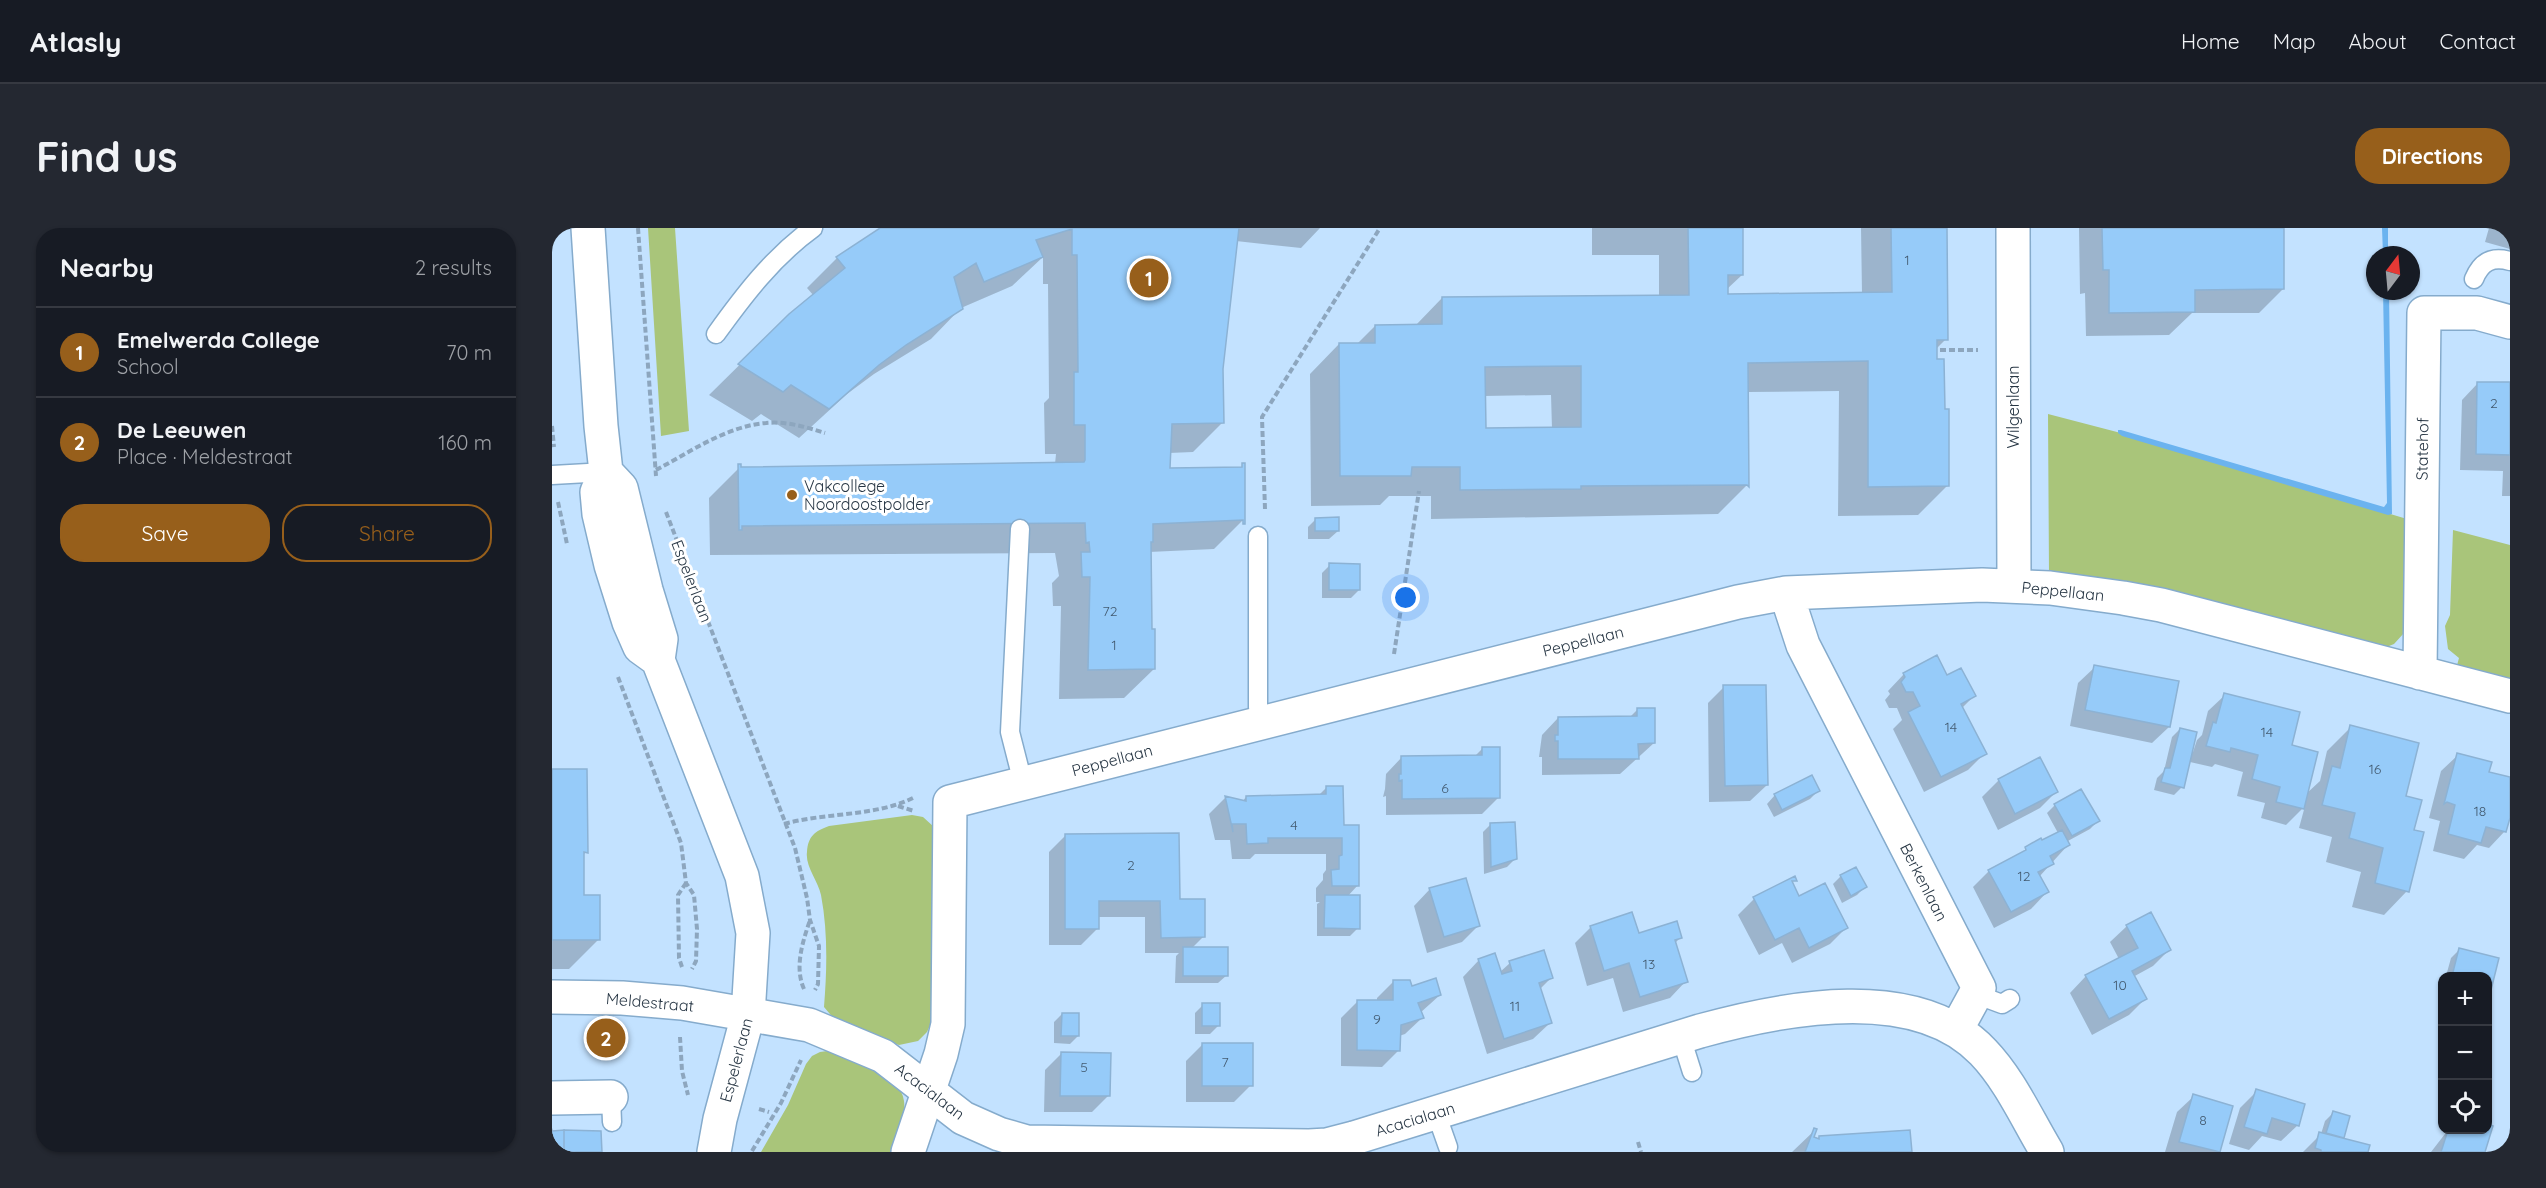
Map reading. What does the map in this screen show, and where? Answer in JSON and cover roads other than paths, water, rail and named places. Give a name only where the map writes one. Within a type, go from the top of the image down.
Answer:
[{"type":"street","name":"Espelerlaan","points":[[588,228],[606,472],[597,492],[611,565],[620,596],[640,647],[658,660],[748,896],[753,933],[748,1015],[720,1119],[714,1152]]},
{"type":"street","name":"Wilgenlaan","points":[[2013,228],[2014,586]]},
{"type":"street","name":"Statehof","points":[[2420,673],[2424,313],[2477,313],[2510,322]]},
{"type":"street","name":"Peppellaan","points":[[929,1092],[944,1046],[948,1024],[950,802],[1738,602],[1786,593],[1982,585],[2077,592],[2161,605],[2510,696]]},
{"type":"street","name":"Berkenlaan","points":[[1786,593],[1803,645],[1979,988],[1975,994]]},
{"type":"street","points":[[1975,994],[1956,1030],[1974,1043],[1993,1062],[2047,1152]]},
{"type":"street","name":"Meldestraat","points":[[552,997],[682,1003],[748,1015]]},
{"type":"street","name":"Acacialaan","points":[[748,1015],[809,1025],[840,1036],[883,1056],[971,1122],[1008,1138],[1036,1144],[1354,1145],[1436,1113],[1743,1020],[1835,1007],[1904,1010],[1933,1018],[1956,1030]]},
{"type":"street","points":[[908,1152],[929,1092]]},
{"type":"street","points":[[552,1098],[611,1109]]},
{"type":"lane","points":[[716,334],[747,291],[775,260],[813,228]]},
{"type":"lane","points":[[2474,279],[2478,269],[2484,263],[2502,259],[2510,261]]},
{"type":"lane","points":[[552,476],[606,472]]},
{"type":"lane","points":[[1020,529],[1010,732],[1023,783]]},
{"type":"lane","points":[[1258,536],[1258,707],[1261,722]]},
{"type":"lane","points":[[1975,994],[2002,1004],[2010,999]]},
{"type":"lane","points":[[1682,1037],[1692,1072]]},
{"type":"lane","points":[[1436,1113],[1448,1147]]},
{"type":"water","points":[[2382,228],[2388,228],[2388,246],[2383,246]]},
{"type":"water","points":[[2383,300],[2389,300],[2392,514],[2388,515],[2122,436],[2118,430],[2384,507],[2387,503]]},
{"type":"place","name":"Emelwerda College","points":[[1149,278]]},
{"type":"place","name":"Vakcollege Noordoostpolder","points":[[792,495]]},
{"type":"place","name":"De Leeuwen","points":[[606,1038]]}]
